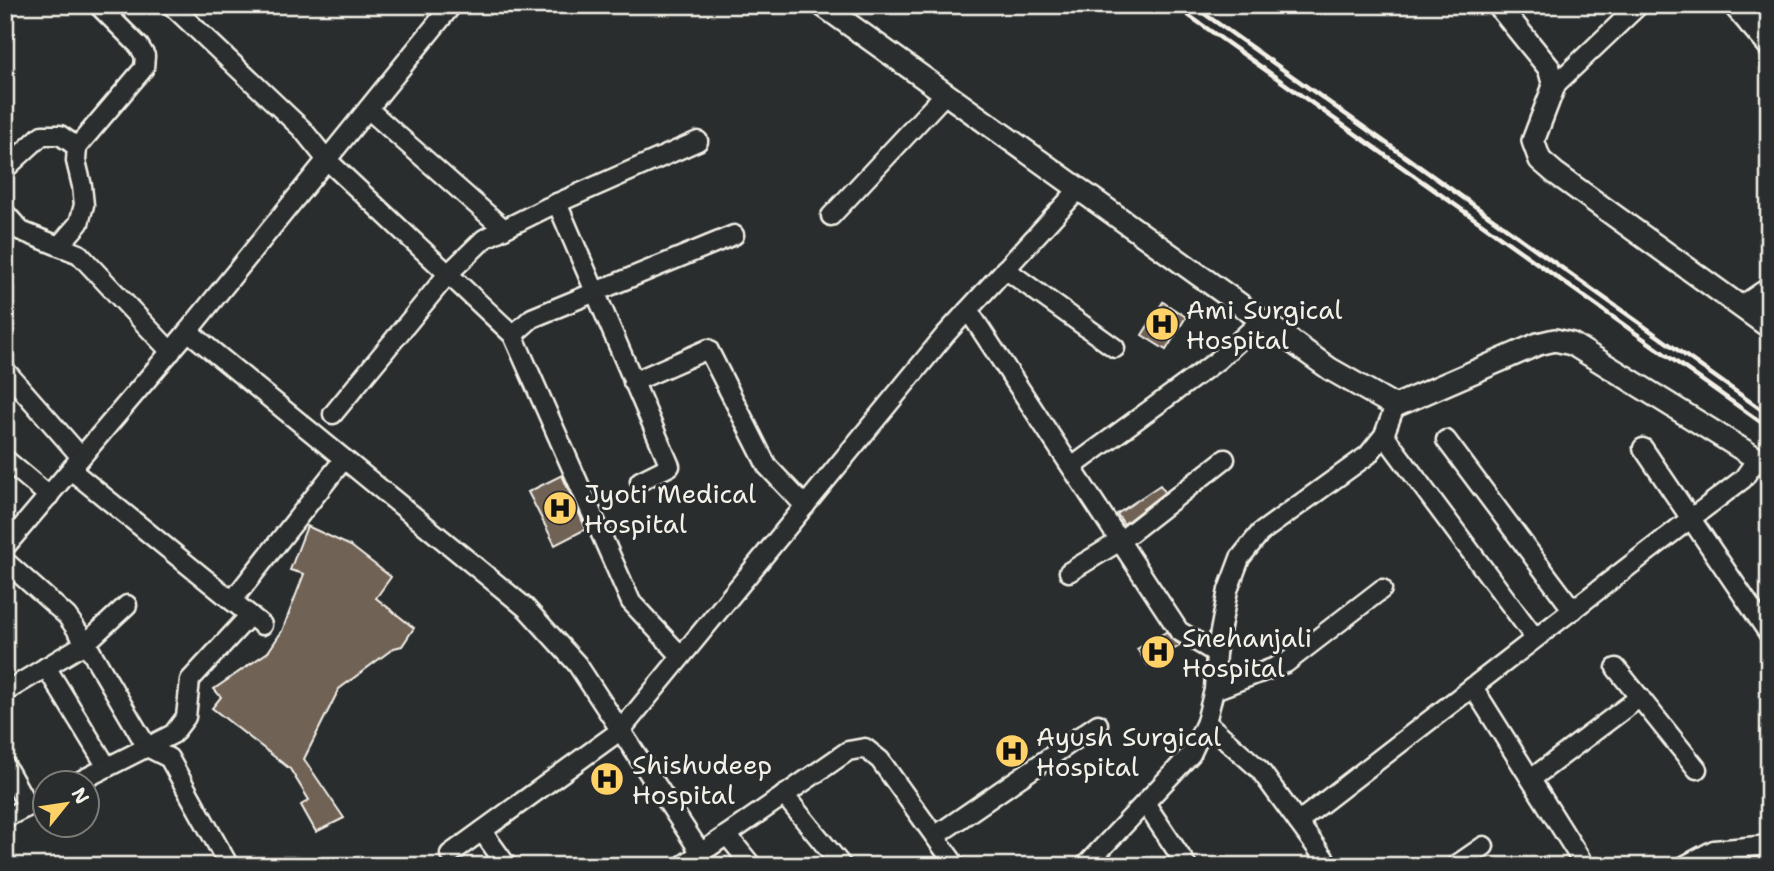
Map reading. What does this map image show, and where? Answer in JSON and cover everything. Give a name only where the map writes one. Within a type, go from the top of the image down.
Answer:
[{"type":"main road","points":[[822,5],[1330,369],[1395,406],[1538,344],[1555,340],[1572,344],[1763,463]]},
{"type":"main road","points":[[1498,5],[1549,68],[1554,86],[1533,141],[1540,160],[1769,327]]},
{"type":"street","points":[[59,246],[79,223],[84,205],[76,161],[77,147],[144,68],[145,56],[139,46],[98,5]]},
{"type":"street","points":[[171,5],[302,129],[327,160],[513,335],[631,602],[681,656]]},
{"type":"street","points":[[7,540],[49,496],[171,352],[452,5]]},
{"type":"street","points":[[1554,86],[1639,5]]},
{"type":"street","points":[[1732,5],[1769,48]]},
{"type":"street","points":[[1749,25],[1769,7]]},
{"type":"street","points":[[831,216],[946,94]]},
{"type":"street","points":[[368,110],[504,229]]},
{"type":"street","points":[[5,169],[42,135],[60,135],[77,147]]},
{"type":"street","points":[[334,414],[448,274],[484,239],[557,203],[698,141]]},
{"type":"street","points":[[450,853],[621,730],[945,335],[1079,189]]},
{"type":"street","points":[[557,203],[670,466],[640,481]]},
{"type":"street","points":[[5,213],[21,231],[79,254],[171,352]]},
{"type":"street","points":[[513,335],[532,317],[734,235]]},
{"type":"street","points":[[1005,269],[1115,348]]},
{"type":"street","points":[[1741,306],[1769,287]]},
{"type":"street","points":[[968,310],[1179,631],[1216,653]]},
{"type":"street","points":[[1072,467],[1217,360],[1262,320]]},
{"type":"street","points":[[188,331],[526,608],[578,664],[701,852]]},
{"type":"street","points":[[634,382],[708,349],[767,466],[805,506]]},
{"type":"street","points":[[5,370],[76,463],[256,620],[190,680],[186,718],[173,734],[101,770]]},
{"type":"street","points":[[1085,866],[1191,754],[1206,722],[1214,690],[1216,653],[1228,590],[1240,558],[1260,533],[1368,455],[1384,435],[1395,406]]},
{"type":"street","points":[[1384,435],[1535,638]]},
{"type":"street","points":[[1446,440],[1573,610]]},
{"type":"street","points":[[1643,448],[1769,634]]},
{"type":"street","points":[[5,459],[49,496]]},
{"type":"street","points":[[232,601],[344,459]]},
{"type":"street","points":[[1069,572],[1120,541],[1225,459]]},
{"type":"street","points":[[1298,822],[1763,463]]},
{"type":"street","points":[[5,561],[67,617],[86,643],[147,747],[169,758],[229,866]]},
{"type":"street","points":[[1214,690],[1286,663],[1382,589]]},
{"type":"street","points":[[5,692],[86,643],[127,605]]},
{"type":"street","points":[[46,667],[107,767]]},
{"type":"street","points":[[1616,668],[1697,769]]},
{"type":"street","points":[[1473,687],[1586,866]]},
{"type":"street","points":[[1531,779],[1640,697]]},
{"type":"street","points":[[1206,722],[1260,769],[1330,866]]},
{"type":"street","points":[[934,836],[1098,724]]},
{"type":"street","points":[[682,866],[848,751],[865,748],[880,760],[956,866]]},
{"type":"street","points":[[5,765],[28,806]]},
{"type":"street","points":[[784,795],[842,866]]},
{"type":"street","points":[[1145,803],[1187,866]]},
{"type":"street","points":[[5,818],[32,804]]},
{"type":"street","points":[[482,831],[507,866]]},
{"type":"street","points":[[727,835],[752,866]]},
{"type":"street","points":[[1684,866],[1714,850],[1769,845]]},
{"type":"street","points":[[1455,866],[1484,846]]},
{"type":"building","points":[[1163,302],[1186,317],[1166,350],[1142,335]]},
{"type":"building","points":[[562,475],[586,529],[555,545],[528,492]]},
{"type":"building","points":[[1160,485],[1165,492],[1124,524],[1117,514]]},
{"type":"building","points":[[307,526],[351,546],[391,577],[376,598],[414,628],[402,646],[394,648],[339,689],[304,759],[344,818],[316,832],[301,805],[309,800],[290,769],[212,708],[221,697],[214,689],[268,652],[282,631],[304,574],[290,570]]},
{"type":"building","points":[[1166,632],[1181,645],[1148,665],[1137,649]]},
{"type":"railway","points":[[1174,5],[1769,428]]},
{"type":"railway","points":[[1192,5],[1769,415]]},
{"type":"place","name":"Ami Surgical Hospital","points":[[1162,324]]},
{"type":"place","name":"Jyoti Medical Hospital","points":[[560,508]]},
{"type":"place","name":"Snehanjali Hospital","points":[[1158,652]]},
{"type":"place","name":"Ayush Surgical Hospital","points":[[1012,751]]},
{"type":"place","name":"Shishudeep Hospital","points":[[607,779]]}]
